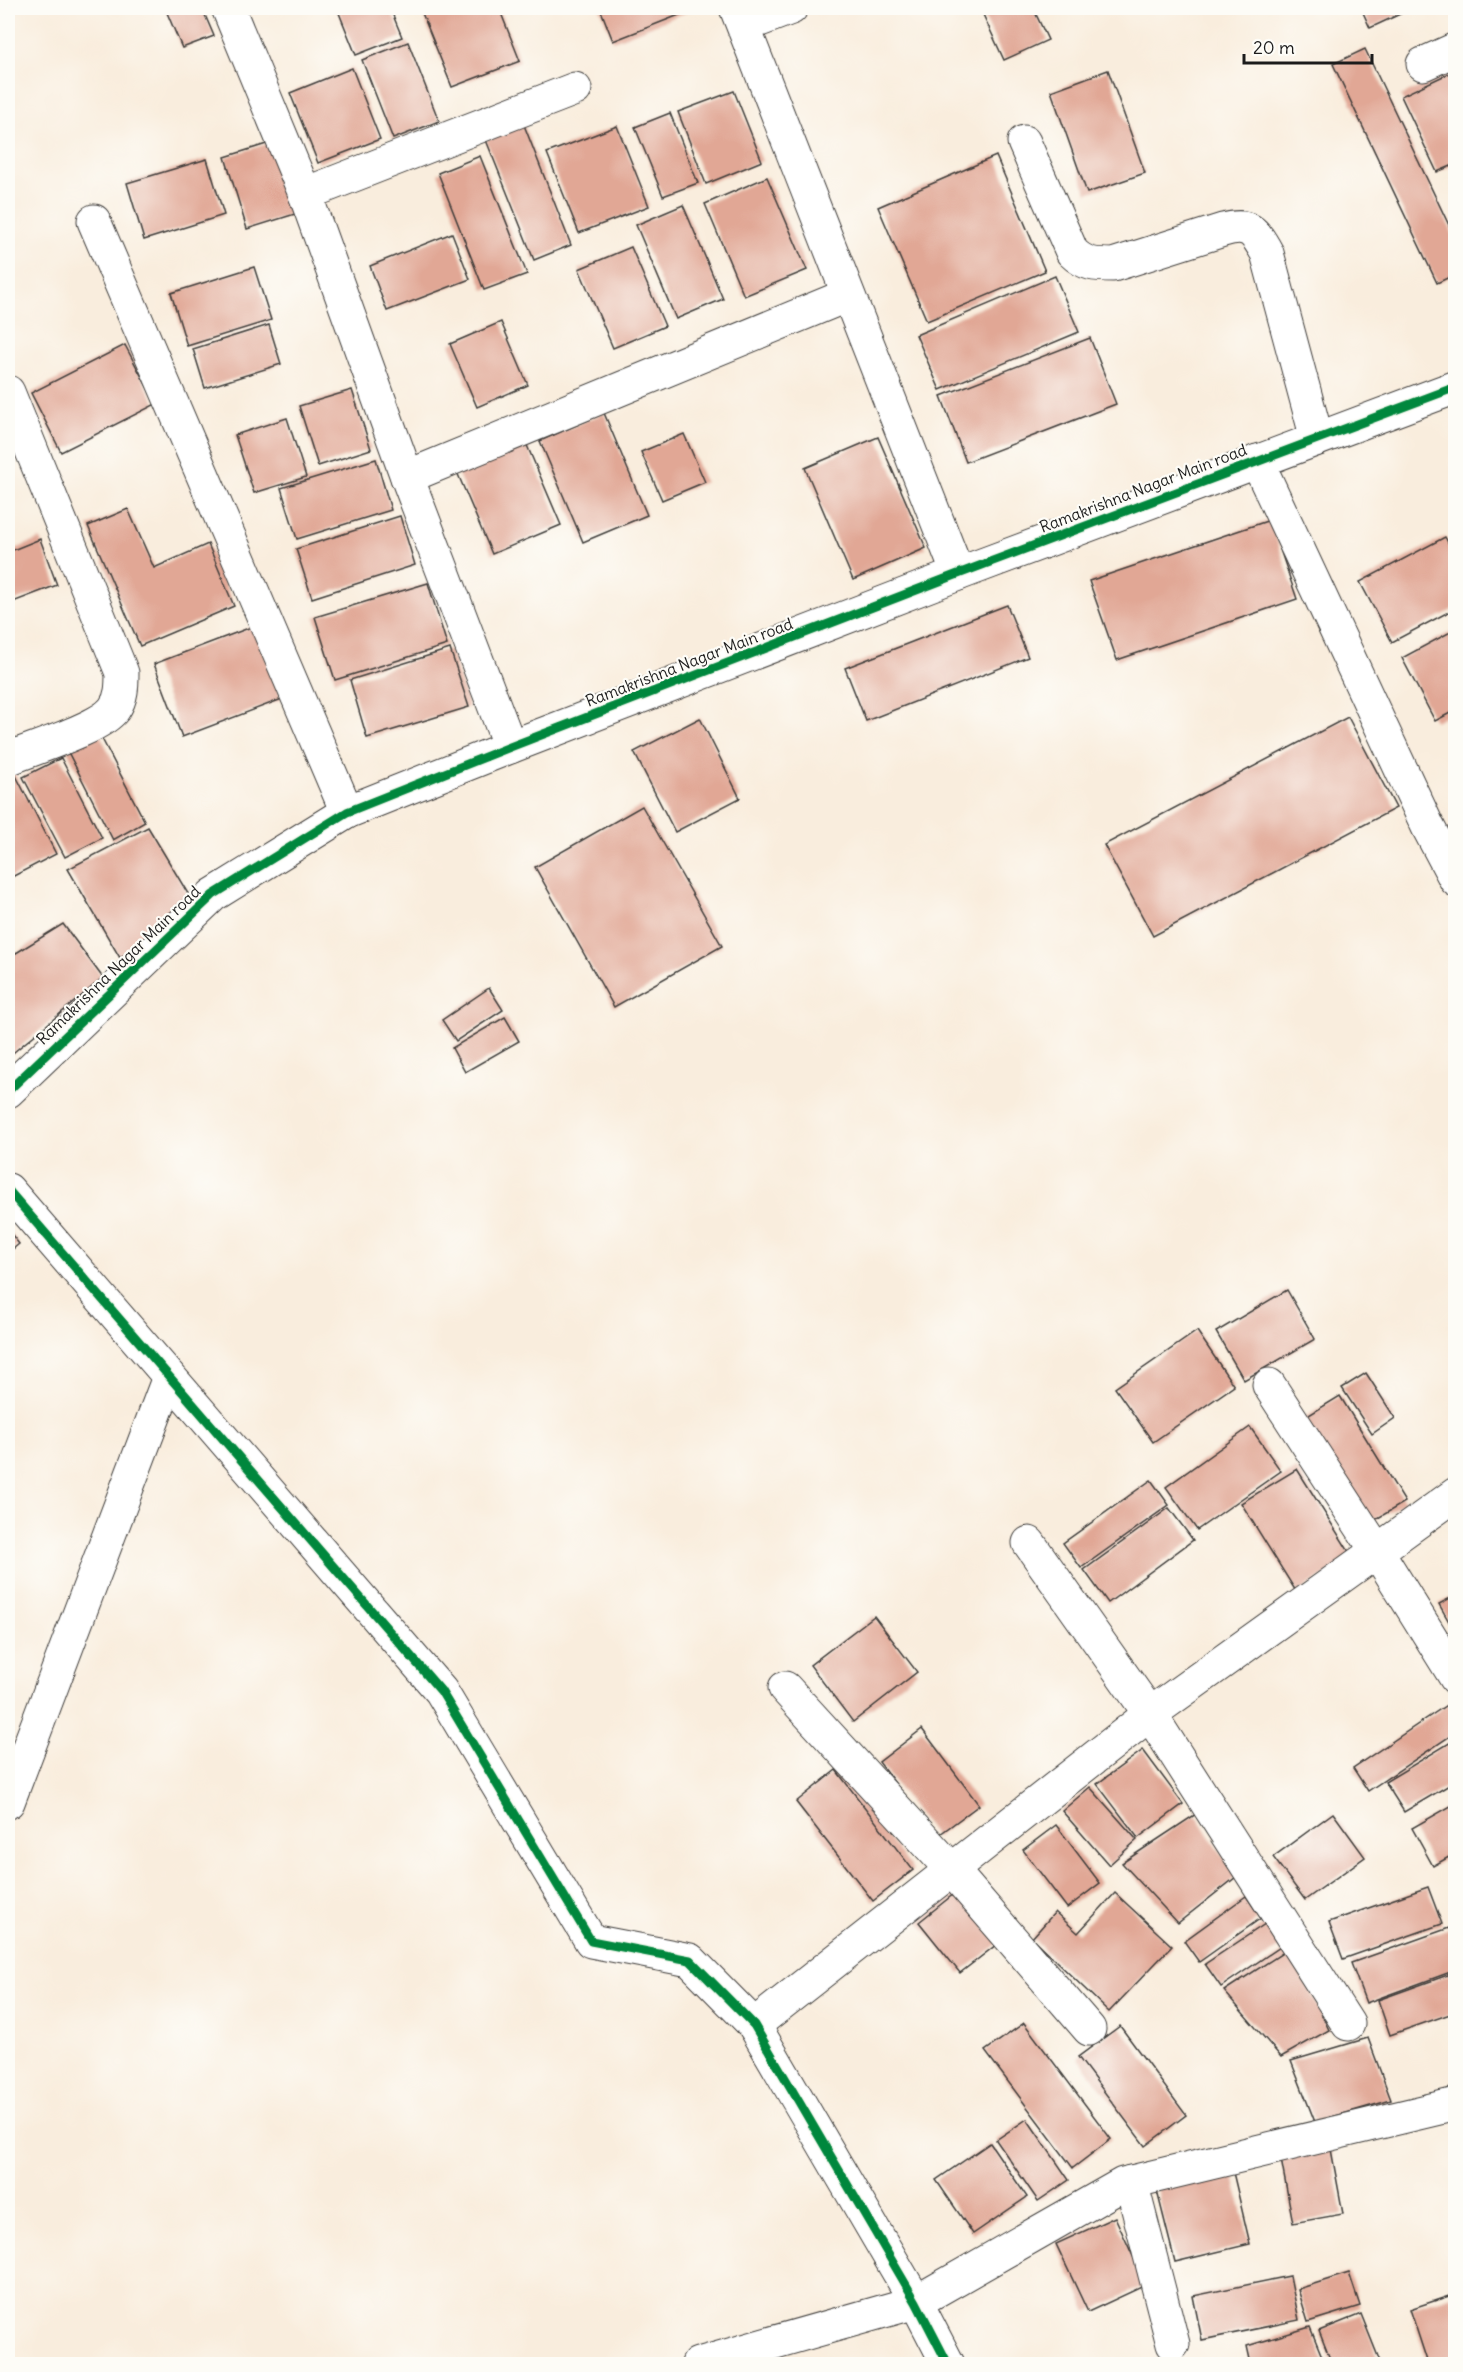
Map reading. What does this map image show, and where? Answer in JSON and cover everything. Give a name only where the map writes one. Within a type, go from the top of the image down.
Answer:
[{"type":"street","points":[[228,8],[305,195],[407,477],[510,747]]},
{"type":"street","points":[[791,8],[740,17],[958,574]]},
{"type":"street","points":[[1423,64],[1455,49]]},
{"type":"street","points":[[305,195],[576,89]]},
{"type":"street","points":[[1024,141],[1072,252],[1082,262],[1113,265],[1237,226],[1248,228],[1259,239],[1267,253],[1317,439]]},
{"type":"street","points":[[94,221],[347,812]]},
{"type":"street","points":[[407,477],[848,295]]},
{"type":"street","name":"Ramakrishna Nagar Main road","points":[[8,1091],[213,895],[347,812],[958,574],[1455,387]]},
{"type":"street","points":[[8,392],[122,673],[122,692],[116,707],[104,720],[8,759]]},
{"type":"street","points":[[1257,461],[1455,880]]},
{"type":"street","points":[[8,1190],[441,1691],[591,1941],[690,1960],[754,2025],[916,2302],[948,2364]]},
{"type":"street","points":[[8,1802],[169,1377]]},
{"type":"street","points":[[1269,1385],[1377,1551],[1455,1678]]},
{"type":"street","points":[[754,2025],[1150,1714],[1455,1494]]},
{"type":"street","points":[[1029,1544],[1150,1714],[1348,2024]]},
{"type":"street","points":[[785,1688],[951,1869],[1089,2029]]},
{"type":"street","points":[[698,2364],[916,2302],[1123,2184],[1455,2104]]},
{"type":"street","points":[[1131,2182],[1173,2344]]},
{"type":"building","points":[[165,8],[202,8],[214,36],[182,48]]},
{"type":"building","points":[[337,8],[390,8],[402,37],[356,55]]},
{"type":"building","points":[[420,8],[499,8],[520,61],[452,87]]},
{"type":"building","points":[[600,8],[697,8],[613,41]]},
{"type":"building","points":[[980,8],[1033,8],[1048,40],[1004,60]]},
{"type":"building","points":[[1361,8],[1413,8],[1370,28]]},
{"type":"building","points":[[408,42],[439,121],[393,139],[362,60]]},
{"type":"building","points":[[1365,49],[1456,240],[1456,274],[1437,283],[1333,64]]},
{"type":"building","points":[[352,68],[380,139],[318,163],[290,93]]},
{"type":"building","points":[[1108,70],[1145,173],[1087,193],[1051,91]]},
{"type":"building","points":[[1456,70],[1456,164],[1437,172],[1401,96]]},
{"type":"building","points":[[734,91],[762,161],[706,184],[678,112]]},
{"type":"building","points":[[670,113],[698,183],[663,196],[635,127]]},
{"type":"building","points":[[524,125],[571,245],[534,260],[486,140]]},
{"type":"building","points":[[617,126],[649,206],[579,233],[547,153]]},
{"type":"building","points":[[273,142],[295,214],[247,229],[225,157]]},
{"type":"building","points":[[480,156],[527,274],[484,290],[438,173]]},
{"type":"building","points":[[996,156],[1045,271],[927,321],[878,207]]},
{"type":"building","points":[[207,159],[224,215],[144,240],[127,183]]},
{"type":"building","points":[[767,177],[807,270],[744,296],[705,204]]},
{"type":"building","points":[[683,205],[723,299],[676,319],[636,225]]},
{"type":"building","points":[[452,233],[470,279],[387,311],[370,266]]},
{"type":"building","points":[[631,247],[665,326],[613,348],[579,269]]},
{"type":"building","points":[[254,267],[271,320],[187,346],[171,293]]},
{"type":"building","points":[[1055,276],[1079,332],[940,390],[916,335]]},
{"type":"building","points":[[501,322],[528,385],[477,407],[450,344]]},
{"type":"building","points":[[269,325],[281,364],[205,388],[193,349]]},
{"type":"building","points":[[1090,338],[1116,404],[966,462],[941,396]]},
{"type":"building","points":[[125,345],[156,404],[61,452],[31,393]]},
{"type":"building","points":[[352,390],[371,449],[318,466],[299,406]]},
{"type":"building","points":[[604,413],[647,515],[583,542],[540,441]]},
{"type":"building","points":[[287,418],[306,477],[254,493],[235,435]]},
{"type":"building","points":[[684,434],[705,482],[662,500],[641,452]]},
{"type":"building","points":[[523,436],[561,525],[492,554],[454,465]]},
{"type":"building","points":[[878,437],[926,548],[853,580],[805,468]]},
{"type":"building","points":[[376,459],[391,510],[297,539],[281,488]]},
{"type":"building","points":[[128,509],[154,568],[208,544],[234,606],[140,646],[88,526]]},
{"type":"building","points":[[400,516],[415,565],[312,598],[296,549]]},
{"type":"building","points":[[1270,520],[1297,599],[1117,660],[1089,581]]},
{"type":"building","points":[[1445,537],[1456,557],[1456,608],[1392,642],[1360,582]]},
{"type":"building","points":[[40,539],[57,585],[8,604],[8,552]]},
{"type":"building","points":[[428,583],[447,645],[335,680],[315,617]]},
{"type":"building","points":[[1007,605],[1028,657],[866,721],[845,668]]},
{"type":"building","points":[[254,626],[282,699],[182,737],[154,664]]},
{"type":"building","points":[[1456,629],[1456,710],[1435,721],[1402,658]]},
{"type":"building","points":[[450,649],[469,707],[367,738],[350,680]]},
{"type":"building","points":[[1348,717],[1396,808],[1153,936],[1104,845]]},
{"type":"building","points":[[700,718],[740,798],[675,832],[634,752]]},
{"type":"building","points":[[99,733],[145,822],[113,840],[67,750]]},
{"type":"building","points":[[61,758],[102,838],[65,857],[23,777]]},
{"type":"building","points":[[10,764],[56,854],[8,879],[8,765]]},
{"type":"building","points":[[642,806],[722,946],[614,1007],[535,867]]},
{"type":"building","points":[[148,827],[193,902],[120,958],[68,869]]},
{"type":"building","points":[[63,924],[103,978],[8,1057],[8,958]]},
{"type":"building","points":[[489,988],[503,1010],[456,1041],[442,1020]]},
{"type":"building","points":[[505,1017],[519,1041],[465,1072],[452,1048]]},
{"type":"building","points":[[8,1230],[19,1244],[8,1253]]},
{"type":"building","points":[[1287,1290],[1315,1339],[1244,1380],[1216,1332]]},
{"type":"building","points":[[1197,1331],[1234,1386],[1153,1442],[1115,1388]]},
{"type":"building","points":[[1366,1373],[1395,1418],[1372,1434],[1342,1388]]},
{"type":"building","points":[[1340,1396],[1405,1502],[1368,1524],[1304,1418]]},
{"type":"building","points":[[1250,1427],[1281,1471],[1197,1530],[1166,1487]]},
{"type":"building","points":[[1297,1469],[1353,1558],[1297,1593],[1241,1503]]},
{"type":"building","points":[[1151,1480],[1169,1505],[1081,1568],[1063,1543]]},
{"type":"building","points":[[1169,1508],[1193,1540],[1108,1603],[1084,1570]]},
{"type":"building","points":[[1456,1595],[1456,1634],[1439,1604]]},
{"type":"building","points":[[874,1616],[917,1672],[853,1722],[810,1665]]},
{"type":"building","points":[[1451,1702],[1456,1709],[1456,1732],[1368,1791],[1353,1768]]},
{"type":"building","points":[[922,1729],[979,1805],[936,1837],[879,1762]]},
{"type":"building","points":[[1456,1739],[1456,1781],[1404,1812],[1385,1782]]},
{"type":"building","points":[[1143,1750],[1183,1804],[1138,1838],[1097,1784]]},
{"type":"building","points":[[836,1770],[913,1870],[873,1901],[796,1802]]},
{"type":"building","points":[[1090,1787],[1137,1840],[1109,1865],[1062,1811]]},
{"type":"building","points":[[1456,1803],[1456,1853],[1433,1866],[1412,1828]]},
{"type":"building","points":[[1333,1813],[1365,1857],[1305,1900],[1273,1857]]},
{"type":"building","points":[[1196,1814],[1236,1877],[1178,1923],[1122,1863]]},
{"type":"building","points":[[1056,1825],[1100,1883],[1067,1908],[1023,1850]]},
{"type":"building","points":[[1428,1887],[1442,1924],[1343,1959],[1329,1922]]},
{"type":"building","points":[[960,1889],[1001,1941],[960,1973],[919,1922]]},
{"type":"building","points":[[1115,1893],[1172,1946],[1109,2012],[1032,1938],[1055,1912],[1078,1933]]},
{"type":"building","points":[[1246,1896],[1261,1918],[1199,1962],[1184,1941]]},
{"type":"building","points":[[1268,1922],[1283,1945],[1221,1987],[1205,1964]]},
{"type":"building","points":[[1449,1928],[1456,1946],[1456,1970],[1366,2003],[1351,1963]]},
{"type":"building","points":[[1290,1948],[1329,2030],[1281,2057],[1224,1991]]},
{"type":"building","points":[[1456,1972],[1456,2012],[1390,2035],[1378,2000]]},
{"type":"building","points":[[1024,2023],[1111,2139],[1073,2168],[985,2051]]},
{"type":"building","points":[[1120,2026],[1186,2115],[1145,2146],[1078,2057]]},
{"type":"building","points":[[1368,2038],[1391,2100],[1315,2122],[1291,2061]]},
{"type":"building","points":[[1027,2119],[1069,2180],[1038,2201],[996,2140]]},
{"type":"building","points":[[990,2143],[1027,2197],[973,2234],[936,2180]]},
{"type":"building","points":[[1330,2144],[1343,2214],[1293,2223],[1280,2154]]},
{"type":"building","points":[[1232,2168],[1250,2244],[1175,2262],[1156,2187]]},
{"type":"building","points":[[1115,2217],[1146,2285],[1088,2312],[1056,2244]]},
{"type":"building","points":[[1349,2273],[1360,2306],[1308,2322],[1298,2289]]},
{"type":"building","points":[[1290,2276],[1299,2320],[1202,2340],[1193,2296]]},
{"type":"building","points":[[1452,2295],[1456,2307],[1456,2364],[1428,2364],[1410,2309]]},
{"type":"building","points":[[1361,2314],[1381,2364],[1332,2364],[1319,2331]]},
{"type":"building","points":[[1310,2327],[1325,2364],[1251,2364],[1247,2346]]},
{"type":"cycle path","points":[[8,1091],[213,895],[347,812],[958,574],[1456,387]]},
{"type":"cycle path","points":[[8,1190],[441,1691],[591,1941],[690,1960],[754,2025],[916,2302],[948,2364]]}]
